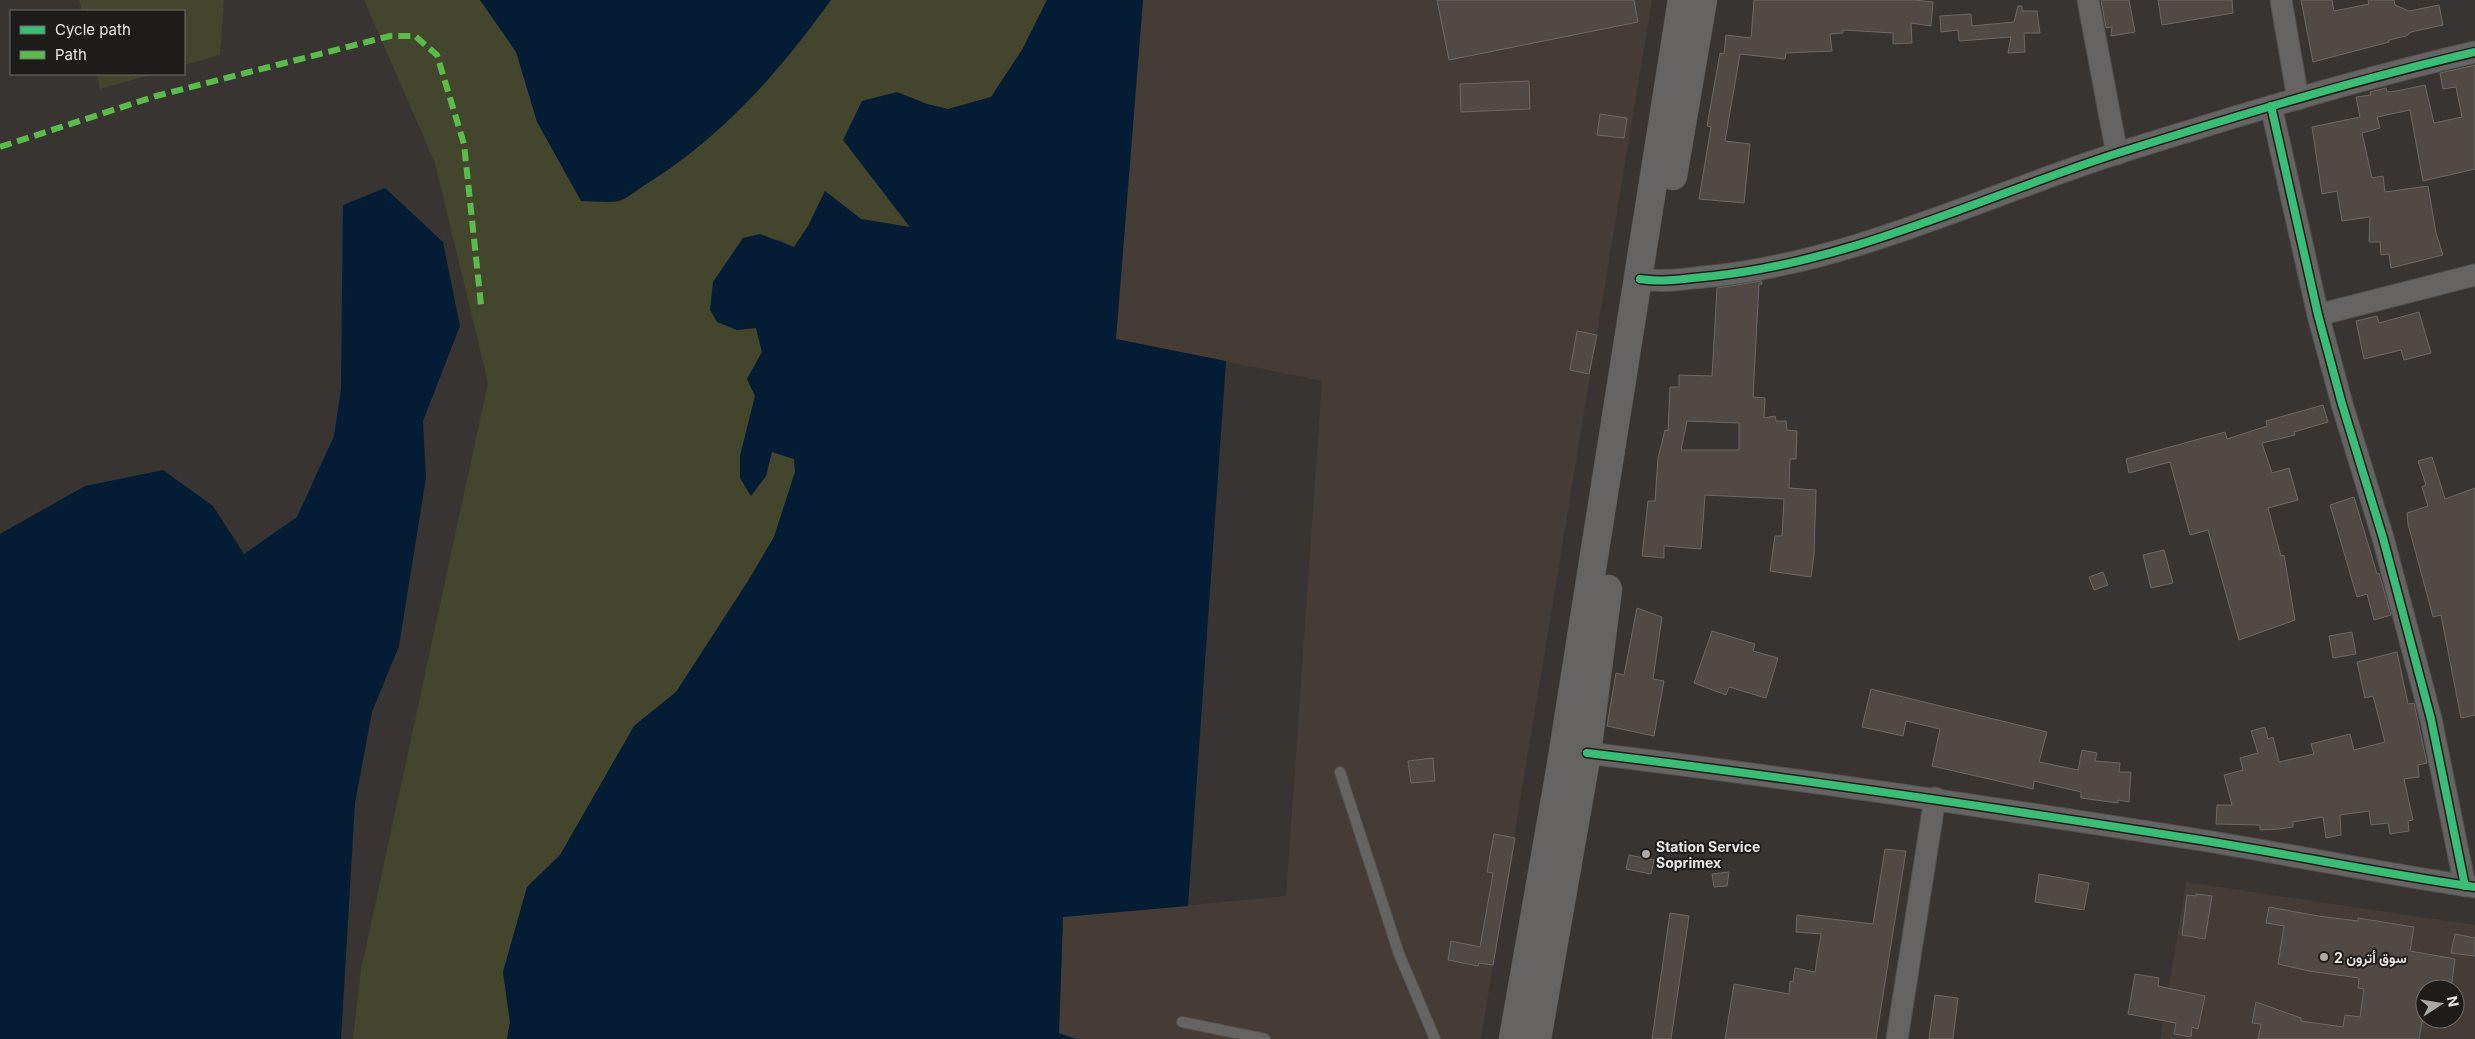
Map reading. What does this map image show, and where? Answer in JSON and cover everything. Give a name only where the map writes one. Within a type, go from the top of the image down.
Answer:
[{"type":"main road","points":[[1537,1039],[1587,753],[1682,0]]},
{"type":"main road","points":[[1514,1039],[1647,280],[1703,0]]},
{"type":"street","points":[[2088,0],[2117,154]]},
{"type":"street","points":[[2281,0],[2298,99]]},
{"type":"street","points":[[1647,280],[1738,273],[1809,259],[1974,206],[2117,154],[2271,106],[2475,52]]},
{"type":"street","points":[[1587,753],[1935,798],[2045,817],[2183,837],[2470,887],[2431,719],[2383,538],[2342,404],[2318,315],[2271,106]]},
{"type":"street","points":[[2318,315],[2475,275]]},
{"type":"street","points":[[1897,1039],[1935,798]]},
{"type":"lane","points":[[1340,772],[1399,954],[1435,1039]]},
{"type":"lane","points":[[1182,1022],[1265,1039]]},
{"type":"shaded area","points":[[1143,0],[1652,0],[1481,1039],[1076,1039],[1059,1034],[1063,917],[1286,896],[1322,381],[1116,339]]},
{"type":"shaded area","name":"سوق أترون 2","points":[[2186,882],[2475,925],[2475,1039],[2160,1039]]},
{"type":"green space","points":[[79,0],[224,0],[220,55],[185,65],[185,10],[82,10]]},
{"type":"green space","points":[[364,0],[1047,0],[1022,50],[991,97],[948,109],[927,104],[897,92],[887,198],[910,227],[861,219],[825,191],[808,226],[794,247],[781,240],[743,238],[730,258],[737,330],[756,328],[762,353],[747,379],[755,396],[740,456],[740,478],[751,495],[766,476],[772,452],[794,459],[795,472],[774,537],[748,581],[676,692],[634,726],[560,855],[527,887],[503,972],[510,1022],[507,1039],[353,1039],[361,970],[488,383],[435,163]]},
{"type":"green space","points":[[97,75],[149,75],[100,89]]},
{"type":"water","points":[[480,0],[831,0],[770,77],[701,145],[630,195],[619,201],[605,202],[581,201],[537,122],[516,52]]},
{"type":"water","points":[[1047,0],[1143,0],[1116,339],[1226,361],[1188,906],[1063,917],[1059,1033],[1076,1039],[507,1039],[510,1022],[503,972],[527,887],[560,855],[634,726],[676,692],[748,581],[774,537],[795,472],[794,459],[772,452],[766,476],[751,496],[740,478],[740,456],[755,396],[747,379],[762,352],[756,328],[737,330],[717,322],[710,310],[713,282],[743,238],[760,234],[794,247],[808,226],[825,191],[861,219],[910,227],[843,140],[862,101],[897,92],[927,104],[948,109],[991,97],[1022,50]]},
{"type":"water","points":[[385,188],[443,242],[460,326],[423,421],[426,478],[399,646],[372,712],[355,803],[341,1039],[0,1039],[0,534],[85,486],[163,470],[213,506],[244,554],[297,517],[334,436],[341,389],[343,205]]},
{"type":"building","points":[[1437,0],[1634,0],[1638,22],[1449,60]]},
{"type":"building","points":[[1754,0],[1915,0],[1933,2],[1931,26],[1911,23],[1912,43],[1893,44],[1893,33],[1843,30],[1843,33],[1830,34],[1832,51],[1786,53],[1785,59],[1740,54],[1725,141],[1750,144],[1744,203],[1699,199],[1711,127],[1707,126],[1720,53],[1724,54],[1726,35],[1751,38]]},
{"type":"building","points":[[2101,0],[2129,0],[2135,32],[2111,36],[2112,27],[2106,28]]},
{"type":"building","points":[[2158,0],[2232,0],[2233,13],[2162,25]]},
{"type":"building","points":[[2301,0],[2332,0],[2334,11],[2369,4],[2368,0],[2394,0],[2395,5],[2409,11],[2439,5],[2443,25],[2411,32],[2406,36],[2389,40],[2389,42],[2313,62]]},
{"type":"building","points":[[2018,6],[2022,6],[2022,11],[2037,11],[2040,33],[2024,33],[2025,52],[2008,53],[2011,37],[1959,41],[1958,30],[1941,32],[1940,16],[1971,14],[1972,26],[2014,22]]},
{"type":"building","points":[[2475,65],[2475,169],[2423,181],[2410,110],[2377,117],[2380,128],[2362,133],[2372,178],[2383,176],[2385,192],[2428,186],[2436,233],[2443,255],[2391,268],[2389,254],[2381,255],[2380,242],[2369,242],[2370,217],[2342,221],[2337,191],[2322,194],[2312,127],[2360,117],[2356,97],[2371,95],[2370,92],[2386,88],[2387,92],[2425,85],[2434,123],[2462,117],[2456,87],[2443,89],[2440,73]]},
{"type":"building","points":[[1529,81],[1530,109],[1461,112],[1460,84]]},
{"type":"building","points":[[1600,114],[1627,118],[1624,138],[1597,135]]},
{"type":"building","points":[[1761,281],[1762,284],[1759,284],[1753,397],[1765,398],[1764,418],[1775,416],[1776,421],[1786,421],[1787,430],[1797,431],[1796,459],[1790,459],[1789,488],[1816,490],[1814,555],[1811,577],[1770,571],[1775,536],[1782,536],[1784,499],[1705,495],[1701,549],[1664,546],[1664,558],[1642,556],[1648,501],[1655,501],[1658,458],[1665,430],[1668,431],[1670,387],[1679,387],[1679,375],[1712,376],[1717,288]],"holes":[[[1687,421],[1739,423],[1739,450],[1681,450]]]},
{"type":"building","points":[[2419,312],[2431,353],[2404,360],[2401,350],[2364,359],[2356,321],[2377,316],[2379,323]]},
{"type":"building","points":[[1577,331],[1597,335],[1589,374],[1570,370]]},
{"type":"building","points":[[2323,405],[2328,422],[2294,432],[2295,435],[2262,443],[2272,473],[2289,468],[2298,500],[2268,508],[2281,556],[2284,555],[2295,620],[2239,640],[2208,530],[2190,535],[2170,462],[2129,473],[2126,459],[2225,432],[2227,439],[2267,426],[2266,421]]},
{"type":"building","points":[[2432,457],[2445,499],[2475,488],[2475,715],[2461,718],[2441,615],[2433,617],[2408,524],[2407,513],[2428,506],[2422,487],[2426,485],[2418,461]]},
{"type":"building","points":[[2354,497],[2391,615],[2374,620],[2367,594],[2357,597],[2330,505]]},
{"type":"building","points":[[2164,550],[2173,583],[2151,588],[2143,555]]},
{"type":"building","points":[[2103,572],[2108,585],[2094,590],[2089,577]]},
{"type":"building","points":[[1637,608],[1662,617],[1653,679],[1664,681],[1654,736],[1607,726],[1616,673],[1624,675]]},
{"type":"building","points":[[1712,631],[1755,644],[1753,651],[1778,658],[1766,698],[1729,687],[1726,695],[1694,683]]},
{"type":"building","points":[[2352,632],[2356,654],[2333,658],[2329,636]]},
{"type":"building","points":[[2397,652],[2408,704],[2414,703],[2427,763],[2418,765],[2419,777],[2404,779],[2413,820],[2408,821],[2409,831],[2390,834],[2388,823],[2371,825],[2369,811],[2340,815],[2341,835],[2326,838],[2323,817],[2293,822],[2293,827],[2279,829],[2260,830],[2260,825],[2216,824],[2217,805],[2232,805],[2224,775],[2243,770],[2240,758],[2258,753],[2251,731],[2265,727],[2268,739],[2273,737],[2279,762],[2314,754],[2311,744],[2350,734],[2354,750],[2385,742],[2373,696],[2365,698],[2357,662]]},
{"type":"building","points":[[1871,689],[2047,732],[2039,762],[2078,770],[2082,750],[2097,753],[2095,761],[2120,763],[2119,772],[2131,772],[2129,802],[2118,800],[2118,803],[2081,798],[2081,792],[2034,781],[2033,789],[1932,766],[1940,729],[1906,721],[1903,736],[1862,727]]},
{"type":"building","points":[[1433,758],[1435,781],[1411,783],[1408,761]]},
{"type":"building","points":[[1494,834],[1515,838],[1493,965],[1479,963],[1478,966],[1448,960],[1451,941],[1480,947],[1493,873],[1487,872]]},
{"type":"building","points":[[1885,849],[1906,851],[1876,1039],[1725,1039],[1734,984],[1789,994],[1790,981],[1793,982],[1795,968],[1815,972],[1821,934],[1796,932],[1797,915],[1873,924]]},
{"type":"building","points":[[1629,855],[1654,860],[1651,874],[1626,869]]},
{"type":"building","points":[[1729,872],[1727,886],[1714,887],[1712,874]]},
{"type":"building","points":[[2039,874],[2089,883],[2084,910],[2035,902]]},
{"type":"building","points":[[2196,894],[2212,896],[2205,939],[2182,935],[2187,895],[2196,896]]},
{"type":"building","points":[[2269,907],[2318,916],[2358,921],[2358,918],[2414,927],[2410,951],[2455,959],[2452,979],[2415,979],[2415,1029],[2421,1029],[2419,1039],[2258,1039],[2261,1024],[2252,1023],[2256,1002],[2301,1018],[2301,1021],[2343,1027],[2345,1015],[2360,1017],[2364,989],[2358,988],[2359,978],[2309,971],[2278,964],[2284,926],[2266,923]]},
{"type":"building","points":[[1670,913],[1689,916],[1671,1039],[1652,1039]]},
{"type":"building","points":[[2455,934],[2475,938],[2475,956],[2451,953]]},
{"type":"building","points":[[2135,974],[2159,978],[2158,986],[2205,996],[2198,1029],[2192,1027],[2191,1037],[2174,1034],[2176,1023],[2128,1014]]},
{"type":"building","points":[[1935,995],[1958,998],[1953,1039],[1929,1039]]},
{"type":"marked path","points":[[0,147],[156,96],[390,36],[415,36],[437,55],[464,144],[481,305]]},
{"type":"cycle path","points":[[1640,279],[1667,280],[1713,276],[1765,268],[1817,256],[1868,242],[2068,170],[2162,139],[2340,87],[2475,52]]},
{"type":"cycle path","points":[[2271,106],[2318,315],[2342,404],[2383,538],[2431,719],[2465,886]]},
{"type":"cycle path","points":[[1587,753],[2033,814],[2218,843],[2475,887]]},
{"type":"place","name":"Station Service Soprimex","points":[[1646,854]]},
{"type":"place","name":"سوق أترون 2","points":[[2324,957]]}]
